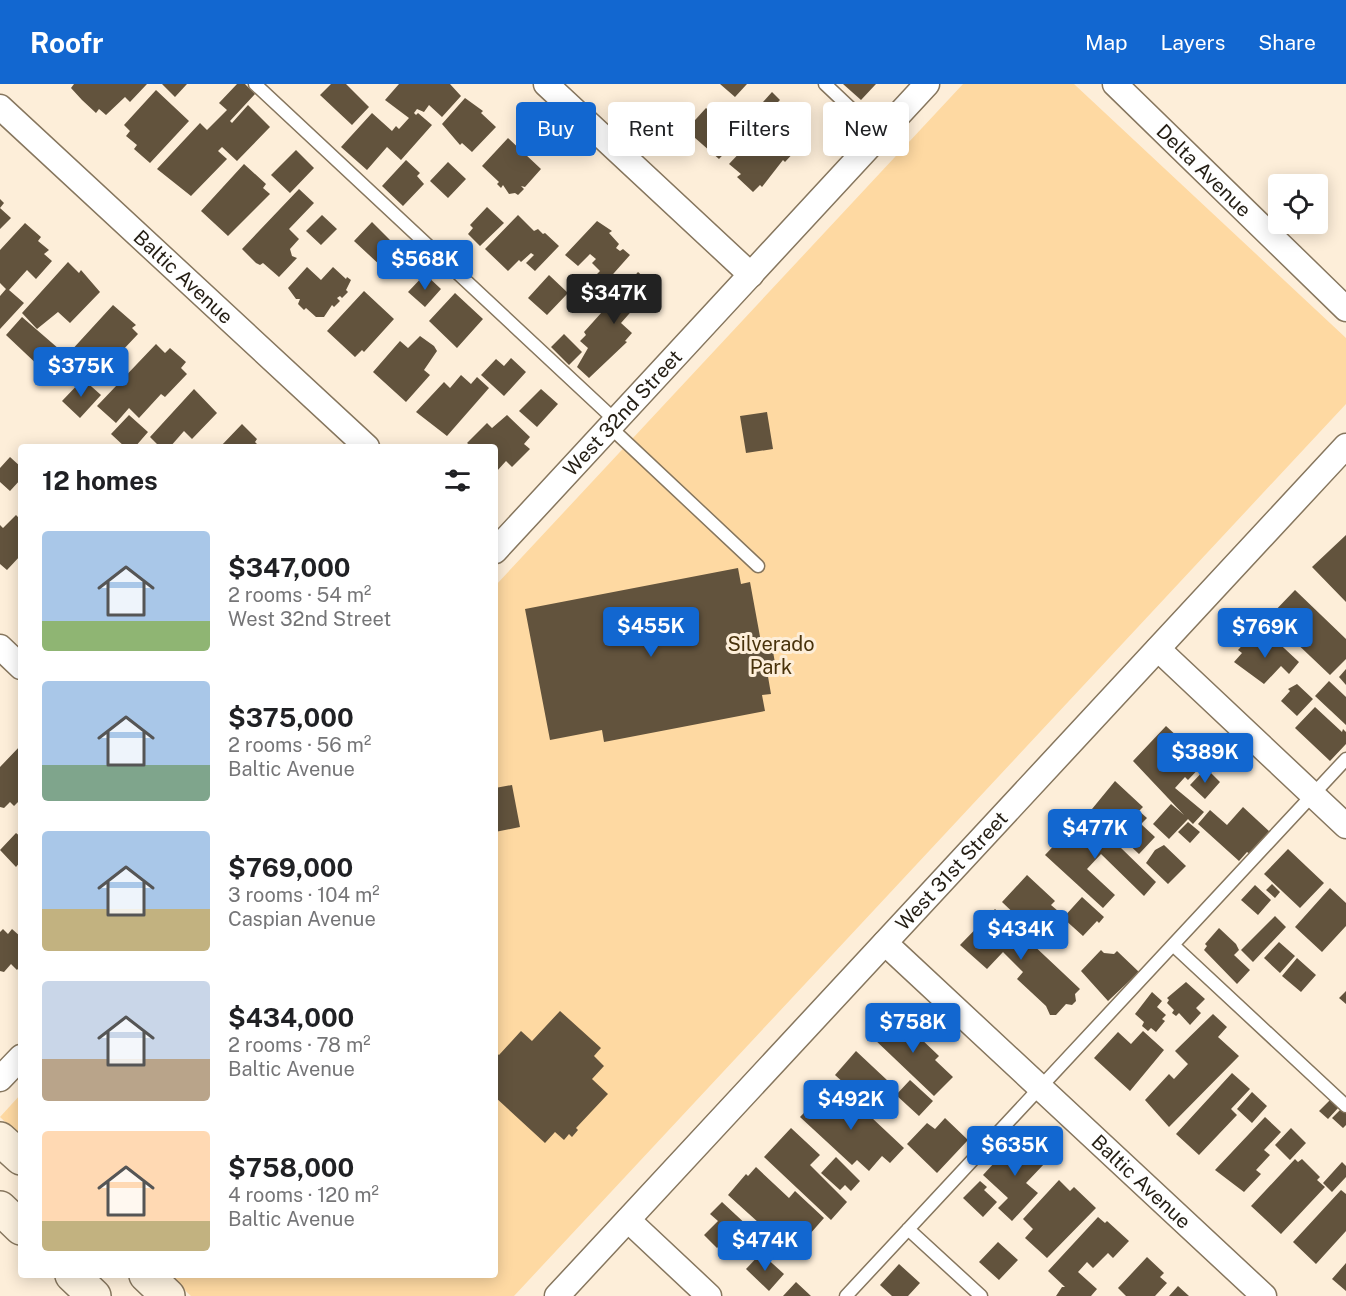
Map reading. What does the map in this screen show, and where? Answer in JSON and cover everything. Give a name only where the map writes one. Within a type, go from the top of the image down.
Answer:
[{"type":"main road","points":[[0,1139],[18,1155]]},
{"type":"main road","points":[[0,1208],[18,1225]]},
{"type":"main road","points":[[75,1278],[94,1296]]},
{"type":"main road","points":[[149,1278],[168,1296]]},
{"type":"street","points":[[546,84],[751,275]]},
{"type":"street","name":"West 32nd Street","points":[[909,104],[927,84]]},
{"type":"street","name":"Delta Avenue","points":[[1115,84],[1346,309]]},
{"type":"street","name":"Baltic Avenue","points":[[0,107],[365,444]]},
{"type":"street","name":"West 32nd Street","points":[[498,548],[861,156]]},
{"type":"street","name":"West 31st Street","points":[[557,1296],[1346,446]]},
{"type":"street","points":[[0,647],[18,664]]},
{"type":"street","points":[[1158,649],[1346,826]]},
{"type":"street","name":"Baltic Avenue","points":[[885,943],[1264,1296]]},
{"type":"street","points":[[0,1079],[18,1060]]},
{"type":"street","points":[[628,1220],[709,1296]]},
{"type":"lane","points":[[255,84],[613,424],[758,566]]},
{"type":"lane","points":[[825,84],[844,102]]},
{"type":"lane","points":[[846,1296],[1346,759]]},
{"type":"lane","points":[[1173,945],[1346,1106]]},
{"type":"lane","points":[[908,1229],[981,1296]]},
{"type":"green space","name":"Silverado Park","points":[[963,84],[1074,84],[1346,338],[1346,404],[514,1296],[191,1296],[172,1278],[498,1278],[498,583],[896,156],[909,156],[909,142]]},
{"type":"green space","points":[[18,1097],[18,1134],[0,1117]]},
{"type":"building","points":[[74,84],[147,84],[130,102],[125,97],[106,115],[99,109],[96,113],[82,100],[71,88]]},
{"type":"building","points":[[162,84],[187,84],[175,97]]},
{"type":"building","points":[[237,84],[245,84],[255,94],[230,121],[232,123],[248,105],[270,127],[237,161],[222,147],[218,151],[227,159],[191,196],[157,169],[200,123],[207,130],[227,110],[219,103]]},
{"type":"building","points":[[331,84],[346,84],[369,107],[352,125],[320,95]]},
{"type":"building","points":[[399,84],[450,84],[461,96],[442,117],[429,105],[424,112],[417,109],[414,113],[416,115],[418,113],[432,125],[401,160],[387,147],[367,170],[341,147],[372,113],[392,131],[396,126],[399,129],[409,118],[385,100]]},
{"type":"building","points":[[720,84],[747,84],[735,97]]},
{"type":"building","points":[[843,84],[876,84],[861,100]]},
{"type":"building","points":[[156,90],[189,121],[150,163],[134,149],[137,145],[126,136],[130,131],[124,125]]},
{"type":"building","points":[[772,92],[780,100],[778,102],[763,102]]},
{"type":"building","points":[[465,98],[483,111],[481,113],[496,127],[472,152],[462,143],[460,145],[442,124]]},
{"type":"building","points":[[707,109],[707,148],[695,138],[695,120]]},
{"type":"building","points":[[508,138],[516,146],[516,156],[527,156],[541,169],[525,187],[521,186],[524,189],[518,195],[509,194],[503,185],[501,188],[497,184],[499,182],[482,166]]},
{"type":"building","points":[[296,150],[314,168],[290,193],[271,175]]},
{"type":"building","points":[[737,156],[791,156],[785,162],[783,160],[762,187],[760,185],[753,192],[737,177],[741,174],[729,164]]},
{"type":"building","points":[[406,160],[420,173],[417,176],[424,184],[403,206],[382,186]]},
{"type":"building","points":[[448,162],[466,179],[448,198],[430,181]]},
{"type":"building","points":[[244,164],[266,184],[263,188],[270,194],[228,236],[201,211]]},
{"type":"building","points":[[299,189],[314,203],[289,229],[299,239],[290,249],[292,256],[297,258],[279,277],[263,263],[260,265],[256,263],[242,249]]},
{"type":"building","points":[[487,207],[504,223],[480,246],[468,234],[473,228],[470,225]]},
{"type":"building","points":[[0,208],[11,218],[0,229]]},
{"type":"building","points":[[322,215],[337,229],[321,245],[306,231]]},
{"type":"building","points":[[518,215],[534,231],[538,229],[543,234],[545,233],[559,246],[535,271],[526,263],[534,255],[531,253],[521,262],[519,260],[508,271],[485,249]]},
{"type":"building","points":[[597,221],[612,231],[609,233],[619,244],[616,248],[620,251],[623,249],[630,255],[606,282],[597,274],[600,271],[592,263],[596,259],[590,254],[578,266],[565,255]]},
{"type":"building","points":[[372,222],[399,249],[382,267],[354,241]]},
{"type":"building","points":[[25,223],[41,237],[38,241],[49,250],[44,254],[52,261],[36,279],[27,270],[9,290],[24,303],[0,329],[0,296],[6,289],[0,283],[0,250]]},
{"type":"building","points":[[68,262],[79,273],[81,270],[100,292],[70,323],[58,312],[37,329],[22,313]]},
{"type":"building","points":[[307,267],[321,280],[333,267],[346,279],[347,277],[351,280],[346,290],[348,292],[342,298],[340,296],[337,298],[340,301],[334,307],[332,305],[324,317],[316,317],[306,308],[304,310],[298,304],[300,299],[296,299],[288,288]]},
{"type":"building","points":[[638,272],[659,291],[641,310],[636,306],[621,323],[632,333],[625,341],[627,342],[589,378],[577,367],[588,348],[580,341],[586,335],[584,332]]},
{"type":"building","points":[[425,274],[441,289],[425,307],[408,292]]},
{"type":"building","points":[[549,275],[568,293],[547,315],[528,298]]},
{"type":"building","points":[[364,291],[394,319],[364,352],[362,350],[355,357],[327,331]]},
{"type":"building","points":[[455,293],[483,319],[457,348],[429,321]]},
{"type":"building","points":[[113,305],[136,325],[132,328],[138,334],[121,352],[116,347],[89,376],[81,374],[73,383],[58,365]]},
{"type":"building","points":[[22,317],[59,349],[42,369],[6,335]]},
{"type":"building","points":[[564,334],[582,352],[569,365],[551,347]]},
{"type":"building","points":[[420,336],[437,351],[424,370],[430,375],[406,402],[373,372],[400,341],[408,348]]},
{"type":"building","points":[[156,344],[165,353],[170,348],[186,362],[181,368],[187,374],[165,397],[161,394],[139,418],[129,408],[116,423],[97,406]]},
{"type":"building","points":[[511,358],[526,372],[504,396],[481,375],[496,359],[504,366]]},
{"type":"building","points":[[461,375],[471,384],[477,377],[489,388],[447,436],[416,412],[444,382],[450,388]]},
{"type":"building","points":[[83,379],[101,395],[80,418],[62,401]]},
{"type":"building","points":[[194,389],[217,413],[192,439],[184,431],[173,444],[157,444],[150,437]]},
{"type":"building","points":[[541,389],[558,404],[537,427],[519,411]]},
{"type":"building","points":[[767,412],[773,449],[746,453],[740,416]]},
{"type":"building","points":[[129,415],[148,432],[138,444],[122,444],[111,434]]},
{"type":"building","points":[[507,415],[530,437],[524,444],[530,449],[512,467],[506,461],[498,470],[498,444],[467,443],[487,423],[492,428]]},
{"type":"building","points":[[242,424],[257,439],[255,442],[257,444],[223,444]]},
{"type":"building","points":[[10,457],[18,464],[18,482],[10,491],[0,482],[0,468]]},
{"type":"building","points":[[16,515],[18,517],[18,558],[7,570],[0,564],[0,525],[3,528]]},
{"type":"building","points":[[1346,535],[1346,602],[1312,567]]},
{"type":"building","points":[[738,568],[741,584],[750,582],[761,642],[771,640],[775,663],[766,665],[771,694],[762,695],[765,711],[604,742],[602,730],[550,740],[525,609]]},
{"type":"building","points":[[1295,590],[1346,639],[1346,659],[1330,675],[1269,617]]},
{"type":"building","points":[[1269,634],[1299,662],[1289,674],[1281,666],[1264,684],[1234,662],[1242,653],[1238,650],[1250,637],[1258,645]]},
{"type":"building","points":[[1346,669],[1346,685],[1339,677]]},
{"type":"building","points":[[1329,681],[1346,697],[1346,725],[1315,696]]},
{"type":"building","points":[[1297,684],[1313,699],[1297,716],[1281,701],[1290,691],[1288,689]]},
{"type":"building","points":[[1315,707],[1342,732],[1343,729],[1346,732],[1346,744],[1330,761],[1295,728]]},
{"type":"building","points":[[1166,726],[1205,762],[1188,780],[1185,777],[1175,788],[1204,812],[1193,824],[1188,819],[1169,839],[1153,824],[1171,804],[1184,815],[1133,761]]},
{"type":"building","points":[[18,748],[18,802],[14,806],[10,802],[4,808],[0,807],[0,767]]},
{"type":"building","points":[[1206,768],[1220,782],[1205,799],[1190,785]]},
{"type":"building","points":[[1115,781],[1143,807],[1139,811],[1147,818],[1141,824],[1155,837],[1139,854],[1124,840],[1129,835],[1126,832],[1121,837],[1092,809]]},
{"type":"building","points":[[512,785],[520,827],[498,831],[498,787]]},
{"type":"building","points":[[1243,807],[1270,832],[1250,854],[1247,852],[1239,861],[1198,824],[1210,810],[1227,825]]},
{"type":"building","points":[[1085,813],[1156,882],[1144,896],[1101,854],[1087,869],[1115,895],[1103,908],[1045,855]]},
{"type":"building","points":[[1188,822],[1200,832],[1190,843],[1178,832]]},
{"type":"building","points":[[16,833],[18,835],[18,865],[16,867],[0,850]]},
{"type":"building","points":[[1164,845],[1186,866],[1168,884],[1146,863],[1155,850]]},
{"type":"building","points":[[1288,849],[1324,883],[1300,908],[1264,874]]},
{"type":"building","points":[[1027,875],[1055,901],[1051,905],[1058,911],[1042,929],[1027,915],[1022,921],[1002,902]]},
{"type":"building","points":[[1272,884],[1280,892],[1275,898],[1266,890]]},
{"type":"building","points":[[1255,885],[1271,900],[1258,915],[1241,900]]},
{"type":"building","points":[[1330,888],[1346,903],[1346,926],[1322,952],[1295,927]]},
{"type":"building","points":[[1082,897],[1104,917],[1083,936],[1063,918]]},
{"type":"building","points":[[995,909],[1080,989],[1075,994],[1076,1001],[1072,1005],[1066,1004],[1056,1015],[1050,1015],[1046,1006],[1017,979],[1023,972],[1003,952],[987,969],[960,945]]},
{"type":"building","points":[[1275,916],[1286,927],[1253,962],[1241,950]]},
{"type":"building","points":[[1219,928],[1236,944],[1239,950],[1234,955],[1250,970],[1237,984],[1204,950],[1207,946],[1205,944]]},
{"type":"building","points":[[3,929],[8,934],[12,929],[18,934],[17,970],[11,964],[4,972],[0,971],[0,932]]},
{"type":"building","points":[[1279,942],[1295,956],[1280,973],[1264,958]]},
{"type":"building","points":[[1101,950],[1104,953],[1114,954],[1117,951],[1139,972],[1108,1001],[1081,971]]},
{"type":"building","points":[[1297,958],[1316,975],[1301,992],[1282,976]]},
{"type":"building","points":[[1186,982],[1205,999],[1196,1008],[1201,1013],[1190,1025],[1179,1013],[1176,1016],[1172,1013],[1174,1010],[1167,1003],[1169,1000],[1167,998]]},
{"type":"building","points":[[1346,991],[1346,1004],[1339,998]]},
{"type":"building","points":[[1152,992],[1162,1001],[1157,1007],[1166,1015],[1162,1019],[1165,1021],[1156,1032],[1151,1028],[1148,1031],[1142,1026],[1144,1022],[1135,1014]]},
{"type":"building","points":[[560,1011],[601,1048],[594,1056],[604,1066],[592,1079],[608,1094],[576,1128],[578,1130],[572,1137],[569,1134],[564,1140],[555,1132],[545,1143],[498,1100],[498,1054],[521,1031],[532,1041]]},
{"type":"building","points":[[1213,1014],[1227,1027],[1218,1037],[1239,1056],[1169,1127],[1145,1100],[1169,1074],[1174,1079],[1188,1064],[1175,1051]]},
{"type":"building","points":[[896,1015],[939,1056],[935,1060],[953,1077],[934,1096],[873,1038],[883,1028],[879,1025],[887,1017],[891,1020]]},
{"type":"building","points":[[1143,1031],[1164,1050],[1130,1091],[1094,1058],[1118,1032],[1131,1044]]},
{"type":"building","points":[[856,1051],[888,1081],[867,1104],[835,1075]]},
{"type":"building","points":[[1232,1073],[1250,1089],[1231,1109],[1237,1115],[1199,1155],[1176,1134]]},
{"type":"building","points":[[910,1080],[933,1101],[919,1116],[896,1095]]},
{"type":"building","points":[[827,1089],[849,1109],[855,1102],[904,1148],[890,1163],[882,1156],[869,1171],[857,1160],[852,1165],[800,1117]]},
{"type":"building","points":[[1252,1092],[1267,1106],[1252,1123],[1237,1109]]},
{"type":"building","points":[[1331,1099],[1339,1107],[1328,1119],[1319,1111]]},
{"type":"building","points":[[1341,1109],[1346,1113],[1346,1125],[1343,1128],[1332,1118]]},
{"type":"building","points":[[1265,1117],[1281,1132],[1264,1150],[1270,1155],[1256,1170],[1261,1174],[1244,1192],[1215,1170]]},
{"type":"building","points":[[945,1118],[968,1140],[937,1173],[907,1144],[927,1123],[935,1129]]},
{"type":"building","points":[[791,1128],[820,1155],[810,1165],[847,1202],[831,1220],[764,1157]]},
{"type":"building","points":[[1291,1128],[1306,1143],[1290,1160],[1275,1145]]},
{"type":"building","points":[[1018,1137],[1045,1163],[1026,1183],[1038,1193],[1012,1221],[998,1208],[1008,1198],[983,1175]]},
{"type":"building","points":[[836,1157],[860,1181],[851,1191],[845,1185],[840,1190],[821,1173]]},
{"type":"building","points":[[1295,1159],[1298,1162],[1302,1159],[1320,1177],[1317,1180],[1325,1187],[1281,1234],[1251,1206]]},
{"type":"building","points":[[1342,1162],[1346,1166],[1346,1177],[1332,1192],[1323,1183]]},
{"type":"building","points":[[756,1167],[789,1198],[795,1191],[824,1218],[809,1235],[794,1221],[787,1228],[790,1231],[783,1238],[779,1235],[771,1244],[754,1228],[759,1223],[728,1195],[746,1174],[748,1176]]},
{"type":"building","points":[[1059,1180],[1070,1191],[1074,1187],[1096,1208],[1047,1258],[1025,1238],[1033,1229],[1023,1219]]},
{"type":"building","points":[[980,1181],[987,1187],[984,1190],[997,1202],[983,1217],[963,1198]]},
{"type":"building","points":[[1341,1190],[1346,1194],[1346,1231],[1316,1264],[1293,1242]]},
{"type":"building","points":[[722,1202],[750,1228],[746,1232],[753,1239],[736,1256],[722,1243],[717,1248],[704,1235],[718,1221],[710,1214]]},
{"type":"building","points":[[1098,1217],[1105,1223],[1107,1221],[1129,1241],[1113,1258],[1108,1253],[1093,1268],[1087,1262],[1078,1272],[1097,1289],[1091,1296],[1056,1296],[1062,1287],[1065,1287],[1048,1271]]},
{"type":"building","points":[[998,1242],[1018,1260],[999,1280],[979,1262]]},
{"type":"building","points":[[761,1253],[784,1274],[769,1291],[746,1269]]},
{"type":"building","points":[[1147,1257],[1164,1273],[1160,1277],[1167,1283],[1155,1296],[1126,1296],[1118,1288]]},
{"type":"building","points":[[1346,1263],[1346,1291],[1332,1279]]},
{"type":"building","points":[[899,1264],[920,1283],[908,1296],[892,1296],[880,1285]]},
{"type":"building","points":[[796,1282],[811,1296],[783,1296]]},
{"type":"building","points":[[1178,1286],[1189,1296],[1169,1296]]}]
